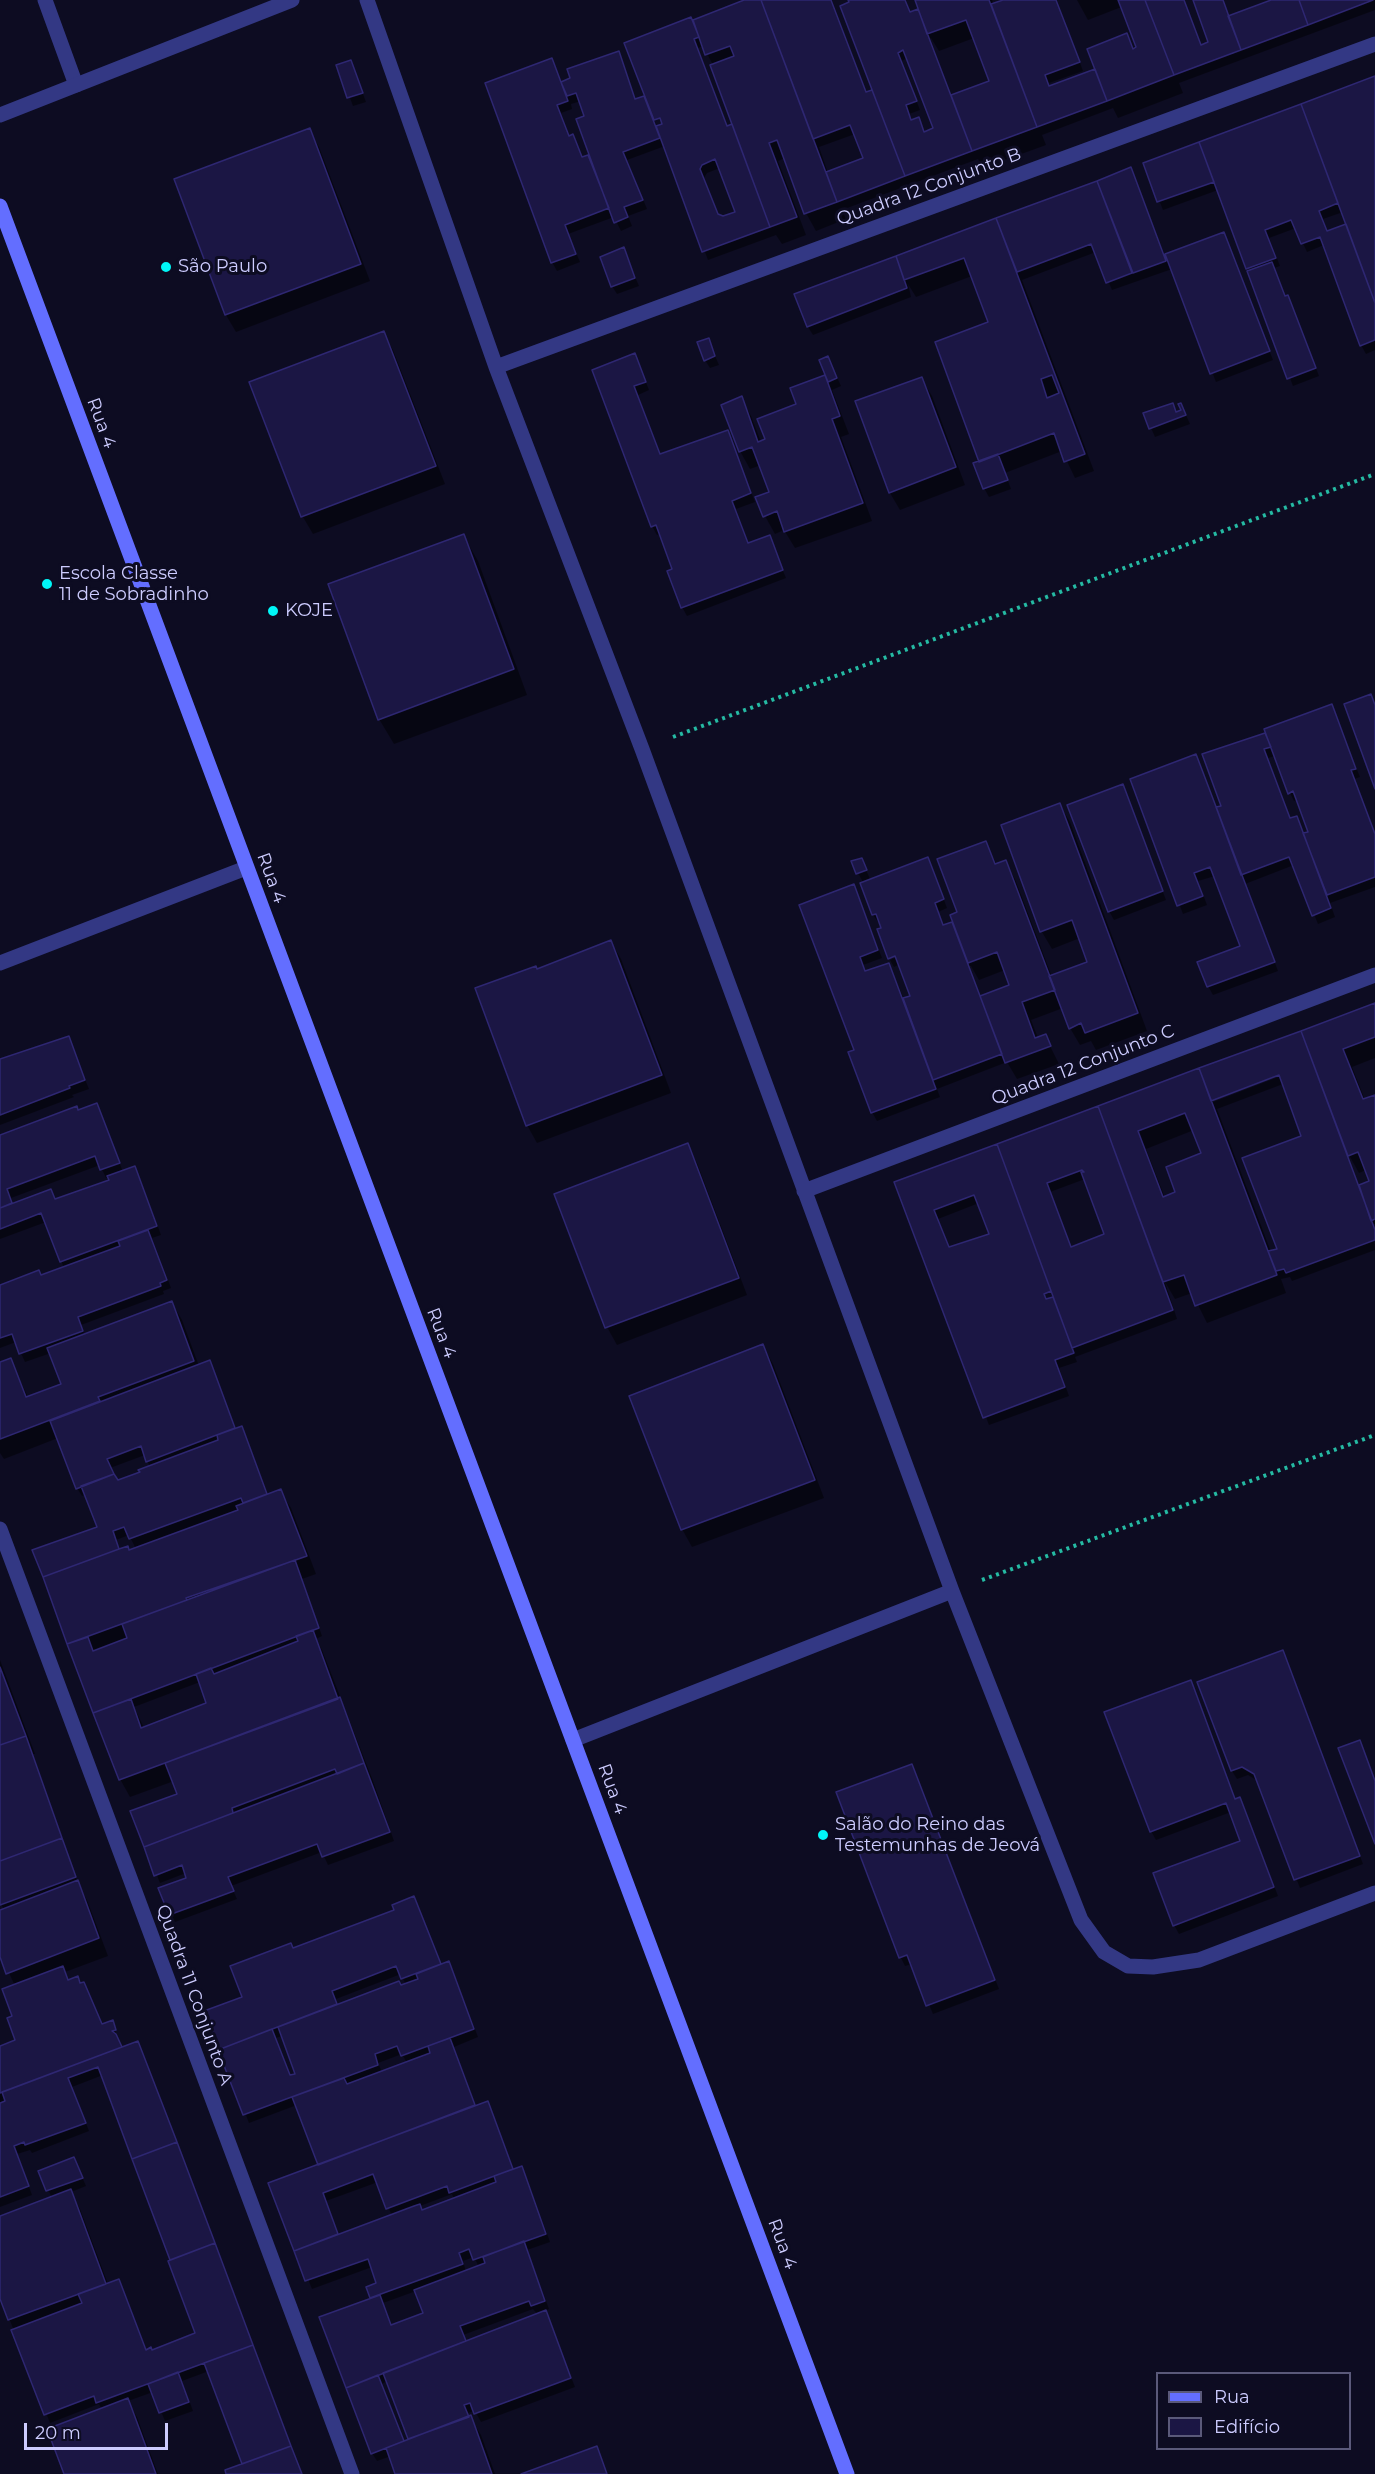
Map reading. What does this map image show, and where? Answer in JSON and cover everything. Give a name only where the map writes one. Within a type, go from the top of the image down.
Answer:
[{"type":"street","points":[[45,0],[76,85]]},
{"type":"street","points":[[0,115],[292,0]]},
{"type":"street","points":[[367,0],[496,367],[642,749],[952,1590],[1081,1920],[1104,1952],[1128,1966],[1153,1967],[1199,1959],[1375,1893]]},
{"type":"street","name":"Quadra 12 Conjunto B","points":[[496,367],[1375,44]]},
{"type":"street","name":"Rua 4","points":[[0,206],[847,2474]]},
{"type":"street","points":[[0,963],[246,868]]},
{"type":"street","name":"Quadra 12 Conjunto C","points":[[804,1191],[1375,975]]},
{"type":"street","name":"Quadra 11 Conjunto A","points":[[0,1529],[352,2474]]},
{"type":"street","points":[[573,1740],[952,1590]]},
{"type":"path","points":[[642,749],[1375,474]]},
{"type":"path","points":[[952,1590],[1375,1435]]},
{"type":"building","points":[[744,0],[761,0],[837,202],[804,214],[777,140],[769,143],[797,217],[770,227],[710,65],[734,56],[730,46],[705,55],[693,20]]},
{"type":"building","points":[[761,0],[831,0],[866,92],[872,90],[905,176],[837,202],[826,172],[863,158],[850,125],[813,139]]},
{"type":"building","points":[[848,0],[905,0],[910,12],[918,9],[972,151],[905,176],[840,6],[849,2]],"holes":[[[903,50],[933,128],[924,132],[919,117],[911,120],[906,105],[917,101],[898,53]]]},
{"type":"building","points":[[915,0],[989,0],[1037,127],[972,151],[951,95],[989,81],[966,20],[927,34]]},
{"type":"building","points":[[1003,0],[1056,0],[1080,62],[1045,75],[1049,86],[1095,69],[1107,101],[1037,127],[991,4]]},
{"type":"building","points":[[1118,0],[1145,0],[1174,75],[1107,101],[1087,49],[1127,33],[1133,49],[1136,47]]},
{"type":"building","points":[[1145,0],[1184,0],[1201,45],[1208,42],[1193,0],[1223,0],[1241,50],[1174,75]]},
{"type":"building","points":[[1271,0],[1299,0],[1308,25],[1241,50],[1228,16]]},
{"type":"building","points":[[1299,0],[1373,0],[1308,25]]},
{"type":"building","points":[[691,17],[699,37],[694,39],[727,126],[732,124],[770,227],[702,252],[656,126],[662,124],[660,118],[654,120],[624,43]],"holes":[[[715,159],[735,212],[723,216],[718,214],[700,169],[702,165]]]},
{"type":"building","points":[[619,51],[635,99],[644,96],[660,138],[623,152],[643,200],[624,207],[628,217],[614,223],[576,119],[584,116],[576,93],[567,96],[561,82],[570,78],[567,69]]},
{"type":"building","points":[[552,58],[568,101],[557,105],[569,136],[573,134],[582,157],[588,155],[609,208],[565,225],[576,254],[551,263],[485,83]]},
{"type":"building","points":[[351,60],[363,93],[347,98],[336,65]]},
{"type":"building","points":[[1375,76],[1375,303],[1301,104]]},
{"type":"building","points":[[1301,104],[1338,203],[1319,211],[1327,231],[1346,224],[1375,303],[1375,340],[1360,346],[1320,237],[1301,244],[1291,220],[1265,230],[1276,258],[1246,269],[1199,142]]},
{"type":"building","points":[[310,128],[361,264],[225,315],[174,179]]},
{"type":"building","points":[[1199,142],[1214,182],[1157,202],[1143,163]]},
{"type":"building","points":[[1131,167],[1166,261],[1133,273],[1097,181]]},
{"type":"building","points":[[1097,181],[1132,273],[1106,283],[1091,244],[1017,272],[996,218]]},
{"type":"building","points":[[996,218],[1085,454],[1064,462],[1054,433],[979,462],[935,342],[988,322],[964,258],[904,280],[896,256]],"holes":[[[1052,375],[1059,393],[1047,398],[1041,379]]]},
{"type":"building","points":[[1224,232],[1270,351],[1210,374],[1165,254]]},
{"type":"building","points":[[624,247],[635,278],[611,287],[600,257]]},
{"type":"building","points":[[896,256],[907,288],[807,327],[794,294]]},
{"type":"building","points":[[1272,262],[1285,296],[1288,295],[1316,368],[1287,379],[1247,271]]},
{"type":"building","points":[[384,331],[436,466],[301,517],[249,382]]},
{"type":"building","points":[[709,338],[715,356],[704,361],[697,342]]},
{"type":"building","points":[[635,353],[646,382],[634,386],[660,454],[728,430],[751,493],[732,501],[748,543],[770,535],[783,570],[681,608],[667,571],[672,569],[656,525],[651,527],[592,370]]},
{"type":"building","points":[[828,356],[837,378],[828,382],[819,360]]},
{"type":"building","points":[[825,375],[840,416],[832,419],[863,503],[784,532],[777,511],[763,517],[755,497],[769,492],[752,447],[739,452],[721,405],[742,396],[758,442],[765,439],[757,419],[796,404],[790,388]]},
{"type":"building","points":[[922,377],[956,467],[889,493],[855,401]]},
{"type":"building","points":[[1173,403],[1176,412],[1181,410],[1178,404],[1181,403],[1186,415],[1149,429],[1143,413]]},
{"type":"building","points":[[998,454],[1008,480],[983,489],[973,463]]},
{"type":"building","points":[[464,534],[514,669],[378,720],[328,584]]},
{"type":"building","points":[[1371,694],[1375,705],[1375,789],[1344,704]]},
{"type":"building","points":[[1332,704],[1356,769],[1351,770],[1375,834],[1375,877],[1327,895],[1303,833],[1308,832],[1293,791],[1288,794],[1264,729]]},
{"type":"building","points":[[1265,733],[1271,747],[1264,749],[1290,818],[1297,816],[1331,908],[1312,916],[1289,857],[1241,875],[1216,807],[1221,806],[1202,754]]},
{"type":"building","points":[[1196,754],[1275,962],[1207,987],[1197,962],[1240,946],[1210,867],[1194,873],[1203,896],[1177,906],[1130,779]]},
{"type":"building","points":[[1123,784],[1163,891],[1108,912],[1067,805]]},
{"type":"building","points":[[1060,803],[1138,1013],[1085,1033],[1081,1023],[1069,1029],[1049,976],[1087,962],[1072,920],[1040,932],[1001,825]]},
{"type":"building","points":[[986,841],[995,864],[1006,860],[1055,990],[1022,1002],[1035,1038],[1046,1034],[1051,1046],[1005,1063],[980,996],[1009,985],[997,952],[968,963],[950,915],[957,912],[937,859]]},
{"type":"building","points":[[928,857],[944,899],[935,903],[943,925],[952,922],[1002,1054],[933,1080],[903,998],[910,996],[895,956],[888,959],[877,929],[881,928],[876,914],[872,915],[860,883]]},
{"type":"building","points":[[862,858],[867,870],[856,874],[851,861]]},
{"type":"building","points":[[854,884],[878,950],[860,957],[865,971],[889,963],[936,1089],[871,1113],[848,1052],[854,1050],[799,905]]},
{"type":"building","points":[[611,940],[662,1075],[526,1126],[475,988],[536,966],[537,969]]},
{"type":"building","points":[[1375,1003],[1375,1037],[1343,1049],[1363,1099],[1375,1095],[1375,1219],[1371,1221],[1359,1185],[1369,1181],[1358,1152],[1348,1156],[1301,1031]]},
{"type":"building","points":[[1301,1031],[1375,1230],[1375,1240],[1286,1273],[1284,1269],[1276,1271],[1268,1251],[1277,1249],[1242,1158],[1301,1136],[1279,1075],[1211,1101],[1199,1068]]},
{"type":"building","points":[[69,1036],[85,1080],[0,1115],[0,1059]]},
{"type":"building","points":[[1199,1068],[1277,1275],[1195,1306],[1184,1275],[1163,1282],[1098,1106]],"holes":[[[1185,1113],[1201,1153],[1166,1167],[1175,1192],[1163,1197],[1138,1131]]]},
{"type":"building","points":[[97,1103],[120,1163],[100,1170],[95,1156],[7,1189],[12,1203],[0,1208],[0,1135],[77,1106],[78,1110]]},
{"type":"building","points":[[1098,1106],[1173,1310],[1072,1348],[997,1144]],"holes":[[[1082,1170],[1084,1172],[1081,1172],[1104,1234],[1071,1247],[1047,1183]]]},
{"type":"building","points":[[688,1143],[739,1278],[605,1328],[554,1194]]},
{"type":"building","points":[[997,1144],[1051,1291],[1044,1294],[1046,1299],[1053,1297],[1074,1353],[1055,1360],[1065,1387],[983,1418],[894,1182]],"holes":[[[974,1195],[989,1234],[949,1247],[934,1210]]]},
{"type":"building","points":[[135,1166],[157,1226],[60,1262],[41,1213],[0,1229],[0,1208],[51,1189],[55,1199],[109,1180],[107,1176]]},
{"type":"building","points":[[148,1230],[167,1280],[160,1283],[161,1286],[78,1317],[83,1331],[19,1354],[12,1334],[0,1338],[0,1285],[39,1270],[41,1275],[120,1246],[118,1241]]},
{"type":"building","points":[[172,1301],[194,1361],[98,1397],[100,1401],[0,1439],[0,1362],[11,1358],[26,1397],[61,1384],[47,1348]]},
{"type":"building","points":[[763,1344],[815,1480],[681,1530],[629,1396]]},
{"type":"building","points":[[210,1360],[235,1428],[146,1462],[141,1446],[107,1459],[114,1474],[76,1489],[50,1421]]},
{"type":"building","points":[[242,1426],[267,1494],[243,1503],[241,1498],[129,1539],[124,1527],[113,1531],[119,1549],[43,1577],[32,1550],[97,1527],[81,1486],[114,1474],[118,1480],[140,1472],[138,1470],[218,1440],[217,1435]]},
{"type":"building","points":[[281,1489],[307,1556],[186,1598],[187,1600],[67,1644],[43,1577],[128,1546],[129,1550],[238,1510],[236,1506]]},
{"type":"building","points":[[295,1560],[319,1628],[93,1713],[67,1644],[88,1637],[93,1651],[127,1638],[122,1624]]},
{"type":"building","points":[[313,1630],[338,1699],[119,1780],[93,1713],[131,1699],[141,1728],[206,1703],[196,1674],[211,1668],[214,1674],[298,1641],[296,1636]]},
{"type":"building","points":[[1283,1650],[1360,1856],[1294,1880],[1254,1774],[1242,1767],[1231,1771],[1197,1682]]},
{"type":"building","points":[[0,1667],[26,1736],[0,1745]]},
{"type":"building","points":[[1191,1680],[1235,1799],[1240,1797],[1274,1887],[1173,1926],[1153,1873],[1240,1841],[1226,1803],[1150,1832],[1104,1712]]},
{"type":"building","points":[[340,1697],[364,1763],[337,1774],[335,1769],[232,1808],[233,1813],[144,1847],[130,1811],[177,1794],[165,1763]]},
{"type":"building","points":[[26,1736],[62,1838],[0,1861],[0,1745]]},
{"type":"building","points":[[1360,1740],[1375,1781],[1375,1844],[1338,1748]]},
{"type":"building","points":[[364,1763],[390,1832],[322,1857],[317,1844],[228,1877],[234,1891],[169,1915],[158,1888],[186,1878],[182,1865],[154,1876],[144,1847]]},
{"type":"building","points":[[912,1764],[995,1980],[926,2006],[907,1955],[899,1958],[836,1792]]},
{"type":"building","points":[[62,1838],[76,1877],[0,1905],[0,1861]]},
{"type":"building","points":[[78,1880],[99,1938],[6,1974],[0,1957],[0,1910]]},
{"type":"building","points":[[414,1896],[441,1964],[401,1979],[396,1966],[332,1991],[337,2004],[218,2050],[204,2011],[242,1997],[230,1966],[291,1943],[293,1948],[394,1910],[392,1905]]},
{"type":"building","points":[[449,1961],[474,2029],[401,2056],[397,2046],[375,2054],[378,2065],[243,2115],[218,2050],[272,2029],[290,2075],[295,2074],[278,2027],[399,1981],[401,1985],[418,1979],[416,1974]]},
{"type":"building","points":[[63,1966],[68,1980],[78,1976],[80,1983],[84,1982],[102,2024],[113,2020],[116,2030],[112,2031],[116,2034],[122,2047],[0,2093],[0,2046],[15,2040],[7,2018],[12,2016],[2,1989]]},
{"type":"building","points":[[450,2038],[475,2105],[318,2165],[292,2097],[344,2078],[347,2084],[430,2053],[428,2046]]},
{"type":"building","points":[[138,2041],[177,2142],[132,2159],[98,2067],[68,2078],[86,2123],[25,2145],[24,2142],[14,2146],[29,2186],[0,2197],[0,2103],[5,2101],[2,2092]]},
{"type":"building","points":[[488,2101],[513,2169],[449,2193],[447,2186],[386,2209],[373,2174],[323,2193],[338,2234],[294,2251],[268,2183]]},
{"type":"building","points":[[177,2142],[215,2243],[170,2260],[132,2159]]},
{"type":"building","points":[[74,2157],[83,2178],[46,2191],[38,2171]]},
{"type":"building","points":[[522,2166],[546,2234],[473,2260],[469,2249],[459,2253],[463,2264],[370,2298],[366,2287],[376,2283],[368,2259],[305,2281],[294,2251],[420,2204],[422,2210],[496,2182],[494,2176]]},
{"type":"building","points":[[71,2189],[106,2284],[8,2320],[0,2299],[0,2216]]},
{"type":"building","points":[[524,2241],[545,2301],[531,2306],[529,2301],[460,2326],[466,2341],[346,2388],[319,2317],[380,2295],[391,2325],[423,2313],[414,2290],[485,2263],[483,2257]]},
{"type":"building","points":[[215,2243],[253,2345],[96,2403],[94,2396],[44,2415],[11,2330],[82,2303],[78,2294],[119,2279],[146,2350],[151,2347],[152,2350],[195,2333],[168,2261]]},
{"type":"building","points":[[546,2310],[571,2378],[474,2414],[470,2403],[464,2405],[469,2417],[408,2439],[383,2373]]},
{"type":"building","points":[[253,2345],[291,2446],[242,2464],[204,2363]]},
{"type":"building","points":[[178,2372],[189,2402],[159,2413],[148,2384]]},
{"type":"building","points":[[378,2375],[404,2441],[371,2454],[346,2388]]},
{"type":"building","points":[[128,2398],[156,2474],[64,2474],[47,2429]]},
{"type":"building","points":[[471,2415],[492,2474],[395,2474],[386,2448]]},
{"type":"building","points":[[291,2446],[302,2474],[226,2474],[225,2470]]},
{"type":"building","points":[[597,2446],[607,2474],[521,2474]]},
{"type":"place","name":"São Paulo","points":[[166,267]]},
{"type":"place","name":"Escola Classe 11 de Sobradinho","points":[[47,584]]},
{"type":"place","name":"KOJE","points":[[273,611]]},
{"type":"place","name":"Salão do Reino das Testemunhas de Jeová","points":[[823,1835]]}]
